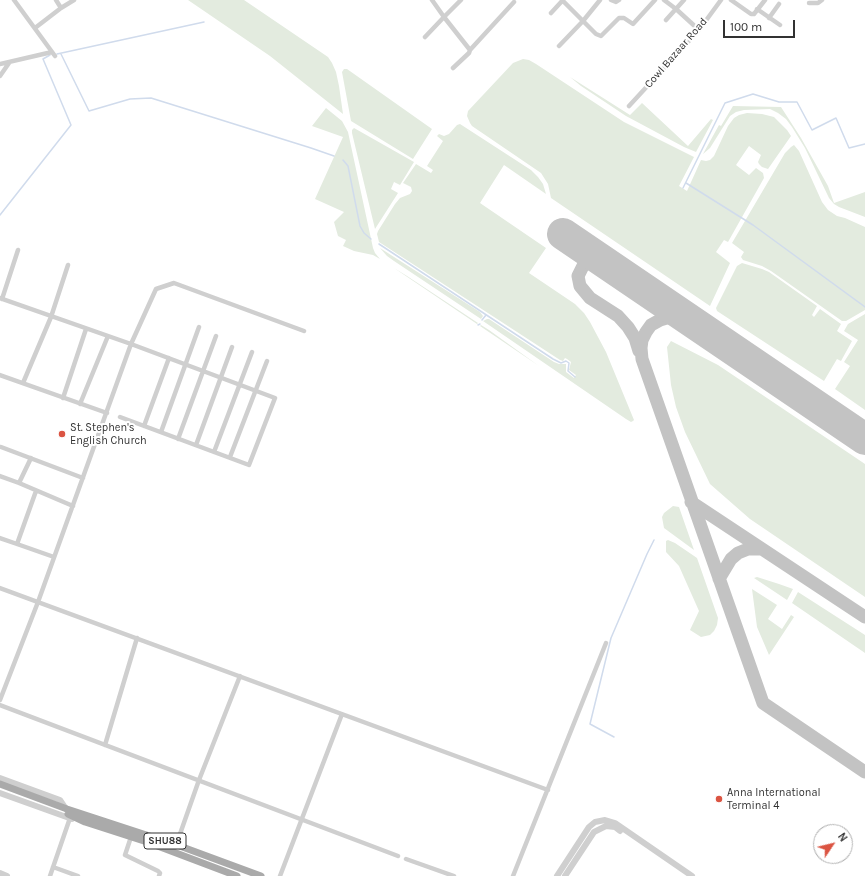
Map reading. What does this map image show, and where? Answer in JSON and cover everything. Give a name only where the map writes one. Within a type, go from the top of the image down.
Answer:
[{"type":"main road","name":"SHU88","points":[[0,784],[56,807],[85,822],[131,837],[237,876]]},
{"type":"main road","name":"SHU88","points":[[0,789],[177,845],[261,876]]},
{"type":"street","points":[[0,64],[54,54],[14,0]]},
{"type":"street","points":[[56,0],[61,8]]},
{"type":"street","points":[[35,28],[74,0]]},
{"type":"street","points":[[425,37],[461,0]]},
{"type":"street","points":[[551,12],[563,0],[596,34],[600,36],[619,18],[624,18],[633,24],[655,0]]},
{"type":"street","points":[[560,46],[600,0]]},
{"type":"street","points":[[611,0],[616,2],[620,0]]},
{"type":"street","points":[[664,0],[699,30]]},
{"type":"street","points":[[666,20],[684,0]]},
{"type":"street","name":"Cowl Bazaar Road","points":[[629,106],[699,30],[721,0]]},
{"type":"street","points":[[731,0],[751,14],[754,14],[765,0]]},
{"type":"street","points":[[809,4],[818,3],[822,0]]},
{"type":"street","points":[[434,1],[444,18],[470,50]]},
{"type":"street","points":[[453,68],[469,53],[470,50],[514,2]]},
{"type":"street","points":[[769,18],[779,4]]},
{"type":"street","points":[[757,9],[780,25]]},
{"type":"street","points":[[0,76],[9,63]]},
{"type":"street","points":[[18,250],[1,299],[131,344],[275,398],[249,465],[120,417]]},
{"type":"street","points":[[23,383],[51,317],[68,265]]},
{"type":"street","points":[[0,700],[38,602],[131,344],[156,289],[174,283],[304,331]]},
{"type":"street","points":[[161,432],[199,327]]},
{"type":"street","points":[[63,398],[86,329]]},
{"type":"street","points":[[80,404],[108,336]]},
{"type":"street","points":[[178,439],[216,336]]},
{"type":"street","points":[[196,445],[232,346]]},
{"type":"street","points":[[214,452],[252,352]]},
{"type":"street","points":[[144,426],[169,358]]},
{"type":"street","points":[[230,458],[267,361]]},
{"type":"street","points":[[0,375],[107,413]]},
{"type":"street","points":[[2,447],[83,478]]},
{"type":"street","points":[[19,483],[31,458]]},
{"type":"street","points":[[0,476],[73,506]]},
{"type":"street","points":[[17,544],[36,491]]},
{"type":"street","points":[[0,538],[54,557]]},
{"type":"street","points":[[0,588],[548,790]]},
{"type":"street","points":[[105,745],[137,638]]},
{"type":"street","points":[[513,876],[606,643]]},
{"type":"street","points":[[180,834],[199,780],[240,676]]},
{"type":"street","points":[[0,705],[302,818],[398,856]]},
{"type":"street","points":[[280,876],[342,714]]},
{"type":"street","points":[[0,778],[60,800],[67,809]]},
{"type":"street","points":[[0,793],[85,822]]},
{"type":"street","points":[[50,876],[70,818]]},
{"type":"street","points":[[558,875],[589,827],[595,822],[605,820],[615,823],[692,876]]},
{"type":"street","points":[[565,876],[594,832],[606,826],[614,827],[685,876]]},
{"type":"street","points":[[131,837],[125,855],[158,871],[160,873],[159,876]]},
{"type":"street","points":[[406,859],[454,876]]},
{"type":"street","points":[[53,868],[78,876]]},
{"type":"street","points":[[0,873],[7,876]]},
{"type":"shaded area","points":[[188,0],[244,0],[328,57],[336,72],[343,114],[270,56]]},
{"type":"shaded area","points":[[523,59],[529,60],[536,64],[624,122],[694,157],[679,186],[687,191],[701,160],[710,160],[714,156],[728,126],[734,118],[747,113],[762,114],[774,117],[787,130],[791,136],[768,169],[759,164],[758,162],[761,155],[749,146],[736,165],[749,175],[756,168],[763,173],[764,178],[728,242],[724,240],[716,252],[730,263],[710,306],[551,198],[548,184],[541,173],[472,126],[467,116],[468,111],[513,63]]},
{"type":"shaded area","points":[[344,69],[347,69],[432,129],[413,159],[351,121],[342,72]]},
{"type":"shaded area","points":[[570,77],[630,115],[642,103],[688,146],[711,119],[713,120],[696,152],[626,116]]},
{"type":"shaded area","points":[[733,106],[781,107],[801,138],[828,186],[834,203],[865,192],[865,217],[834,204],[829,198],[805,148],[792,127],[786,119],[770,109],[744,110],[736,112],[730,116],[710,148],[703,154],[719,125],[721,126]]},
{"type":"shaded area","points":[[326,108],[342,121],[348,132],[373,248],[380,259],[373,255],[354,251],[343,246],[346,240],[338,236],[334,222],[344,212],[315,199],[343,137],[312,126]]},
{"type":"shaded area","points":[[460,124],[531,170],[543,184],[546,194],[504,165],[480,203],[546,248],[529,273],[575,304],[584,313],[606,352],[634,420],[633,421],[631,422],[626,419],[483,321],[489,319],[554,362],[566,364],[566,372],[574,378],[576,375],[569,370],[571,362],[567,359],[565,358],[563,361],[560,360],[379,242],[377,234],[378,231],[395,204],[400,198],[410,194],[412,191],[411,187],[403,183],[416,164],[431,173],[433,170],[427,166],[443,141],[437,136],[439,134],[444,136],[449,134],[457,125]]},
{"type":"shaded area","points":[[354,128],[414,162],[400,185],[394,182],[391,189],[398,193],[375,229],[352,133]]},
{"type":"shaded area","points":[[794,145],[799,151],[822,202],[828,210],[837,216],[865,227],[865,310],[846,321],[842,321],[771,271],[762,266],[743,260],[741,257],[744,252],[732,243],[785,153]]},
{"type":"shaded area","points":[[380,248],[480,312],[483,316],[481,319],[394,261]]},
{"type":"shaded area","points":[[742,263],[769,272],[817,306],[812,315],[814,317],[820,309],[841,324],[837,331],[852,341],[841,361],[837,359],[824,381],[717,311],[716,308],[737,266]]},
{"type":"shaded area","points":[[394,268],[407,276],[478,323],[477,324]]},
{"type":"shaded area","points":[[865,314],[865,410],[835,389],[850,366],[844,362],[858,340],[844,331],[848,324]]},
{"type":"shaded area","points":[[481,325],[489,330],[539,366],[480,326]]},
{"type":"shaded area","points":[[671,341],[718,365],[865,464],[865,597],[750,519],[710,484],[685,432],[676,407],[671,385],[667,347]]},
{"type":"shaded area","points":[[673,506],[679,507],[694,550],[664,528],[662,517],[664,513]]},
{"type":"shaded area","points":[[668,540],[697,558],[718,618],[717,625],[710,635],[701,637],[690,630],[699,611],[679,566],[666,552],[666,541]]},
{"type":"shaded area","points":[[757,577],[793,589],[787,600],[754,578]]},
{"type":"shaded area","points":[[752,589],[777,605],[768,619],[782,629],[791,615],[794,617],[769,655],[757,627]]},
{"type":"shaded area","points":[[798,592],[865,635],[865,653],[792,603]]},
{"type":"waterway","points":[[57,54],[204,22]]},
{"type":"waterway","points":[[61,54],[89,111],[130,99],[151,98],[334,156]]},
{"type":"waterway","points":[[0,215],[71,125],[43,59],[50,55]]},
{"type":"waterway","points":[[683,188],[725,103],[753,94],[779,102],[797,102],[812,130],[836,118],[849,148],[865,144]]},
{"type":"waterway","points":[[343,160],[348,166],[360,226],[364,233],[371,239]]},
{"type":"waterway","points":[[686,183],[753,225],[865,307]]},
{"type":"waterway","points":[[379,244],[553,359],[561,363],[566,361],[569,363],[568,371],[575,377]]},
{"type":"waterway","points":[[482,320],[486,315]]},
{"type":"waterway","points":[[614,737],[590,724],[611,638],[654,540]]},
{"type":"taxiway","points":[[603,261],[593,260],[583,266],[578,276],[580,286],[590,298],[618,316],[628,327],[635,338],[639,351]]},
{"type":"taxiway","points":[[688,320],[670,317],[651,325],[642,340],[642,359],[763,703],[865,772]]},
{"type":"taxiway","points":[[691,502],[865,617]]},
{"type":"taxiway","points":[[719,579],[731,559],[738,553],[748,549],[761,549]]},
{"type":"runway","points":[[563,234],[865,439]]},
{"type":"place","name":"St. Stephen's English Church","points":[[62,434]]},
{"type":"place","name":"Anna International Terminal 4","points":[[719,799]]}]
